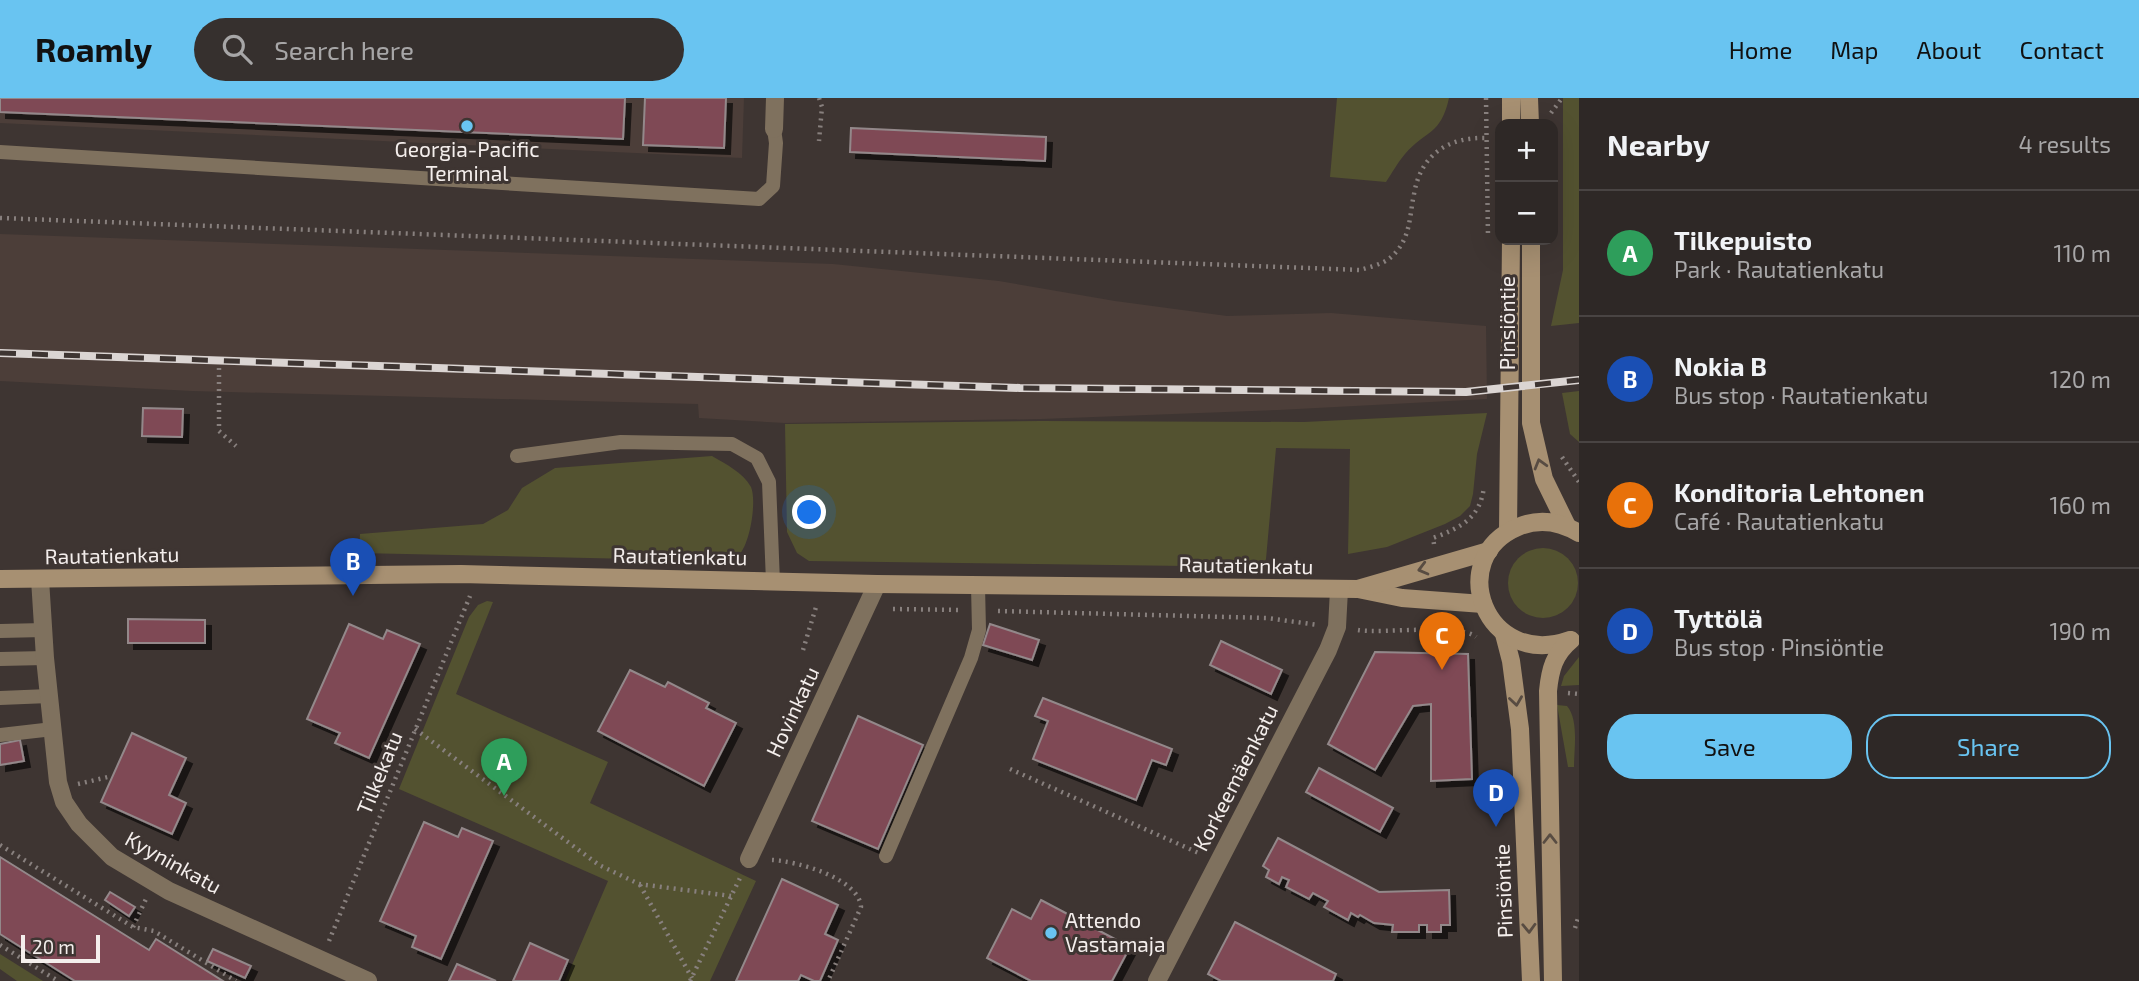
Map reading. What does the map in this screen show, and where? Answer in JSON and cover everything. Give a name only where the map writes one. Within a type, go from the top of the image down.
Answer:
[{"type":"street","points":[[774,129],[775,98]]},
{"type":"street","points":[[1511,98],[1511,119]]},
{"type":"street","points":[[1529,98],[1530,119]]},
{"type":"street","name":"Pinsiöntie","points":[[1508,531],[1511,245]]},
{"type":"street","name":"Pinsiöntie","points":[[1531,245],[1531,423],[1544,479],[1573,530]]},
{"type":"street","points":[[1573,530],[1547,521],[1527,523],[1508,531],[1489,551],[1480,577],[1483,604],[1491,620],[1504,634],[1520,643],[1539,647],[1555,646],[1575,637]]},
{"type":"street","name":"Rautatienkatu","points":[[0,579],[461,574],[978,586],[1339,590],[1358,589],[1489,551]]},
{"type":"street","name":"Kyyninkatu","points":[[40,579],[45,658],[60,788],[64,802],[92,839],[112,857],[154,883],[368,981]]},
{"type":"street","name":"Hovinkatu","points":[[749,859],[877,584]]},
{"type":"street","name":"Rautatienkatu","points":[[1358,589],[1402,598],[1483,604]]},
{"type":"street","name":"Korkeemäenkatu","points":[[1157,981],[1328,650],[1337,627],[1339,590]]},
{"type":"street","name":"Pinsiöntie","points":[[1504,634],[1511,661],[1520,729],[1531,981]]},
{"type":"street","points":[[1553,981],[1548,691],[1552,666],[1559,650],[1575,637]]},
{"type":"lane","points":[[0,152],[759,199],[773,186],[776,144],[774,129]]},
{"type":"lane","points":[[517,456],[621,442],[733,444],[757,458],[769,482],[773,582]]},
{"type":"lane","points":[[886,856],[971,657],[979,630],[978,586]]},
{"type":"lane","points":[[0,631],[44,630]]},
{"type":"lane","points":[[0,659],[45,658]]},
{"type":"lane","points":[[0,698],[49,696]]},
{"type":"lane","points":[[0,735],[52,729]]},
{"type":"path","points":[[819,98],[822,107],[820,141]]},
{"type":"path","points":[[1551,113],[1562,98]]},
{"type":"path","points":[[0,218],[1360,270],[1389,259],[1404,241],[1412,219],[1414,193],[1422,168],[1442,146],[1466,138],[1486,138]]},
{"type":"path","points":[[219,369],[219,431],[236,446]]},
{"type":"path","points":[[1433,538],[1470,520],[1482,501],[1485,475]]},
{"type":"path","name":"Tilkekatu","points":[[330,964],[328,942],[470,595],[457,595]]},
{"type":"path","points":[[803,606],[829,607]]},
{"type":"path","points":[[803,650],[816,607]]},
{"type":"path","points":[[867,608],[1267,618],[1373,632],[1462,631],[1479,640]]},
{"type":"path","points":[[415,729],[599,865],[639,884],[731,896]]},
{"type":"path","points":[[1010,769],[1219,861]]},
{"type":"path","points":[[60,788],[108,777]]},
{"type":"path","points":[[0,845],[133,927],[154,931],[236,981]]},
{"type":"path","points":[[691,980],[749,859],[788,860],[821,871],[848,887],[861,900],[861,907],[828,981]]},
{"type":"path","points":[[133,927],[154,883]]},
{"type":"path","points":[[639,884],[691,980]]},
{"type":"path","points":[[0,945],[58,981]]},
{"type":"shaded area","points":[[0,98],[744,98],[742,158],[0,123]]},
{"type":"shaded area","points":[[1337,98],[1449,98],[1437,126],[1405,154],[1386,182],[1330,177]]},
{"type":"shaded area","points":[[1563,98],[1579,98],[1579,323],[1551,326],[1563,270]]},
{"type":"shaded area","points":[[0,234],[833,264],[999,281],[1115,301],[1227,316],[1331,313],[1486,326],[1487,399],[1041,419],[785,423],[699,418],[698,404],[192,391],[0,381]]},
{"type":"shaded area","points":[[1579,391],[1579,442],[1570,434],[1562,393]]},
{"type":"shaded area","points":[[1487,413],[1477,454],[1470,506],[1460,516],[1445,524],[1387,547],[1348,554],[1350,449],[1276,448],[1266,559],[1263,567],[809,561],[797,553],[787,532],[785,424],[1304,422]]},
{"type":"shaded area","points":[[712,456],[743,477],[753,494],[746,544],[737,557],[727,561],[359,553],[360,534],[483,524],[508,510],[522,488],[555,468]]},
{"type":"shaded area","points":[[1543,548],[1568,558],[1578,583],[1568,608],[1543,618],[1518,608],[1508,583],[1518,558]]},
{"type":"shaded area","points":[[487,601],[493,602],[456,694],[608,762],[590,803],[756,881],[710,981],[565,981],[608,881],[399,789],[469,617],[478,605]]},
{"type":"shaded area","points":[[1579,657],[1579,685],[1561,686],[1564,676]]},
{"type":"shaded area","points":[[1557,705],[1567,706],[1573,719],[1574,767],[1568,767]]},
{"type":"shaded area","points":[[0,954],[43,981],[17,981],[0,969]]},
{"type":"building","name":"Georgia-Pacific Terminal","points":[[0,98],[625,98],[623,139],[0,112]]},
{"type":"building","points":[[645,98],[726,98],[724,148],[643,145]]},
{"type":"building","points":[[851,128],[1046,137],[1045,161],[850,152]]},
{"type":"building","points":[[143,408],[183,409],[182,437],[142,436]]},
{"type":"building","points":[[128,619],[205,620],[205,643],[128,643]]},
{"type":"building","points":[[349,624],[383,639],[387,630],[420,644],[369,758],[335,743],[340,733],[307,719]]},
{"type":"building","points":[[990,624],[1039,640],[1032,660],[983,645]]},
{"type":"building","points":[[1221,641],[1282,670],[1271,694],[1210,665]]},
{"type":"building","points":[[1375,652],[1468,654],[1472,779],[1431,781],[1431,704],[1413,706],[1375,770],[1328,744]]},
{"type":"building","points":[[630,670],[665,687],[668,682],[709,703],[706,708],[736,723],[704,786],[598,731]]},
{"type":"building","points":[[1043,698],[1172,749],[1166,765],[1152,760],[1136,800],[1033,759],[1048,721],[1035,716]]},
{"type":"building","points":[[858,716],[923,745],[878,849],[812,821]]},
{"type":"building","points":[[132,733],[186,758],[169,795],[186,803],[172,834],[101,802]]},
{"type":"building","points":[[20,740],[24,761],[0,765],[0,744]]},
{"type":"building","points":[[1319,768],[1393,808],[1380,832],[1306,792]]},
{"type":"building","points":[[424,822],[458,837],[462,828],[493,841],[441,959],[412,947],[416,936],[380,921]]},
{"type":"building","points":[[1278,838],[1379,892],[1449,890],[1450,925],[1441,925],[1441,932],[1427,932],[1427,925],[1419,925],[1419,932],[1392,932],[1393,925],[1374,923],[1360,915],[1358,917],[1351,913],[1348,920],[1324,907],[1328,901],[1313,893],[1309,899],[1286,887],[1289,880],[1282,877],[1279,884],[1266,877],[1269,870],[1263,866]]},
{"type":"building","points":[[0,857],[149,950],[156,939],[223,981],[75,981],[0,934]]},
{"type":"building","points":[[782,879],[838,905],[825,934],[838,940],[820,981],[801,975],[798,981],[736,981]]},
{"type":"building","points":[[110,892],[135,907],[129,916],[105,900]]},
{"type":"building","name":"Attendo Vastamaja","points":[[1041,900],[1130,947],[1112,981],[1031,981],[987,958],[1012,909],[1031,919]]},
{"type":"building","points":[[1235,922],[1336,974],[1333,981],[1221,981],[1208,974]]},
{"type":"building","points":[[530,943],[568,960],[559,981],[513,981]]},
{"type":"building","points":[[213,949],[251,966],[245,978],[207,961]]},
{"type":"building","points":[[457,964],[496,981],[449,981]]},
{"type":"railway","points":[[0,353],[1020,388],[1466,392],[1579,380]]},
{"type":"place","name":"Georgia-Pacific Terminal","points":[[467,126]]},
{"type":"place","name":"Nokia B","points":[[353,596]]},
{"type":"place","name":"Konditoria Lehtonen","points":[[1442,670]]},
{"type":"place","name":"Tilkepuisto","points":[[504,796]]},
{"type":"place","name":"Tyttölä","points":[[1496,827]]},
{"type":"place","name":"Attendo Vastamaja","points":[[1051,933]]}]
